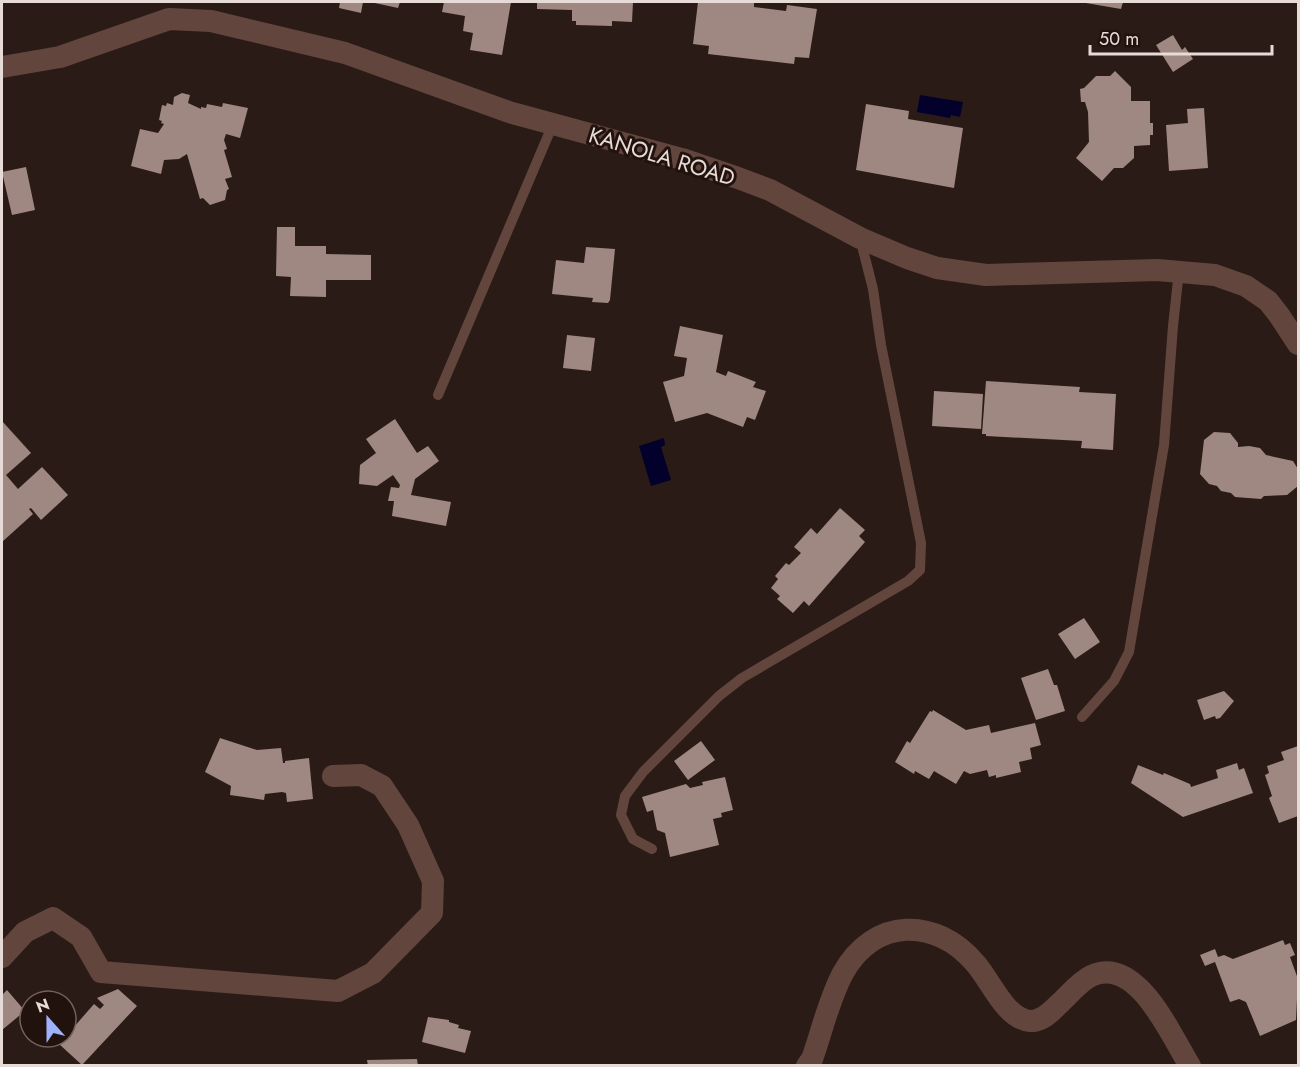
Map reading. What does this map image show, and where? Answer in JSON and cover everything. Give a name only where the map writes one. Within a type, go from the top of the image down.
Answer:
[{"type":"street","name":"KANOLA ROAD","points":[[2,68],[60,57],[169,19],[211,21],[345,53],[483,104],[682,159],[738,178],[770,190],[860,238],[937,268],[986,275],[1121,270],[1179,271],[1215,275],[1246,286],[1268,301],[1299,344]]},
{"type":"street","points":[[2,957],[25,932],[53,918],[81,937],[102,972],[338,991],[373,973],[432,913],[433,882],[408,825],[382,786],[361,775],[333,776]]},
{"type":"street","points":[[807,1065],[812,1059],[843,972],[856,956],[880,935],[912,928],[931,932],[957,946],[976,964],[1006,1008],[1017,1017],[1029,1021],[1041,1020],[1091,976],[1100,973],[1122,976],[1134,983],[1147,996],[1190,1065]]},
{"type":"lane","points":[[438,395],[554,124]]},
{"type":"lane","points":[[652,849],[633,839],[621,815],[625,796],[643,772],[719,696],[742,678],[908,581],[920,570],[921,543],[881,345],[873,289],[860,238]]},
{"type":"lane","points":[[1082,717],[1114,681],[1129,652],[1164,445],[1179,271]]},
{"type":"shaded area","points":[[920,95],[963,102],[960,117],[951,115],[950,118],[917,112]]},
{"type":"shaded area","points":[[664,438],[665,445],[661,447],[671,480],[651,486],[639,446]]},
{"type":"building","points":[[340,2],[363,2],[361,13],[339,8]]},
{"type":"building","points":[[370,2],[400,2],[398,8]]},
{"type":"building","points":[[444,2],[511,2],[502,55],[470,50],[473,33],[463,31],[465,16],[442,12]]},
{"type":"building","points":[[537,2],[633,2],[632,22],[612,21],[612,26],[576,25],[576,21],[572,21],[572,10],[537,9]]},
{"type":"building","points":[[698,2],[754,2],[754,7],[786,11],[787,5],[817,9],[809,58],[795,57],[794,64],[708,54],[709,46],[693,44]]},
{"type":"building","points":[[1080,2],[1123,2],[1121,9]]},
{"type":"building","points":[[1173,35],[1182,50],[1185,47],[1193,59],[1173,72],[1156,45]]},
{"type":"building","points":[[1115,71],[1131,87],[1131,101],[1150,101],[1150,123],[1153,123],[1153,135],[1150,135],[1150,145],[1134,146],[1134,158],[1123,168],[1114,168],[1102,181],[1076,158],[1089,142],[1088,112],[1085,102],[1081,102],[1080,89],[1096,76],[1110,76]]},
{"type":"building","points":[[182,93],[190,95],[188,103],[201,109],[201,107],[206,108],[207,104],[222,107],[223,103],[248,108],[240,138],[226,134],[224,140],[227,149],[224,150],[232,177],[225,179],[229,189],[225,200],[210,205],[203,198],[200,199],[187,154],[179,159],[164,160],[161,174],[131,166],[140,129],[158,133],[164,124],[159,120],[162,105],[166,106],[167,103],[173,105],[174,97]]},
{"type":"building","points":[[866,104],[909,111],[908,119],[963,128],[954,188],[856,170]]},
{"type":"building","points":[[1204,108],[1208,168],[1169,171],[1166,125],[1188,123],[1187,109]]},
{"type":"building","points":[[26,167],[35,210],[12,215],[2,172]]},
{"type":"building","points":[[277,227],[295,227],[295,246],[326,246],[326,254],[371,255],[371,280],[326,280],[326,297],[290,296],[291,277],[276,276]]},
{"type":"building","points":[[586,247],[615,249],[608,303],[592,302],[593,298],[552,294],[556,260],[584,263]]},
{"type":"building","points":[[680,326],[723,335],[716,372],[726,376],[728,371],[756,382],[753,387],[766,391],[755,420],[747,417],[743,427],[707,413],[675,422],[663,382],[684,376],[687,358],[674,356]]},
{"type":"building","points":[[567,335],[595,338],[591,371],[563,368]]},
{"type":"building","points":[[986,381],[1080,387],[1079,392],[1116,394],[1113,450],[1081,448],[1082,441],[982,434]]},
{"type":"building","points":[[934,391],[983,394],[981,429],[932,426]]},
{"type":"building","points":[[395,419],[417,453],[428,446],[439,461],[415,479],[411,495],[451,502],[446,526],[392,516],[394,501],[388,501],[391,487],[399,488],[400,485],[393,475],[377,486],[359,484],[360,465],[376,453],[366,439]]},
{"type":"building","points":[[2,421],[31,453],[6,475],[18,489],[42,467],[68,495],[41,520],[31,508],[29,509],[33,514],[2,542]]},
{"type":"building","points":[[1214,432],[1230,433],[1238,443],[1238,447],[1260,448],[1266,455],[1293,461],[1298,469],[1298,486],[1287,495],[1264,496],[1261,499],[1235,497],[1209,484],[1200,474],[1204,440]]},
{"type":"building","points":[[840,508],[865,530],[859,536],[865,542],[809,606],[804,601],[793,613],[777,599],[780,596],[771,588],[778,579],[775,576],[786,563],[789,565],[801,553],[794,547],[811,528],[817,534]]},
{"type":"building","points":[[1084,618],[1100,642],[1075,659],[1058,634]]},
{"type":"building","points":[[1048,669],[1054,685],[1057,685],[1065,711],[1036,720],[1021,678]]},
{"type":"building","points":[[1224,691],[1234,701],[1220,718],[1216,719],[1215,716],[1204,720],[1197,700]]},
{"type":"building","points":[[933,710],[966,730],[989,725],[991,733],[1035,723],[1041,745],[1030,748],[1032,759],[1019,762],[1021,772],[996,778],[996,775],[989,777],[987,770],[970,774],[964,771],[956,784],[934,771],[929,779],[915,771],[914,774],[895,762],[907,741],[910,743],[930,711]]},
{"type":"building","points":[[220,738],[257,750],[281,748],[283,763],[309,758],[313,799],[287,802],[286,793],[282,792],[265,794],[264,800],[230,795],[231,786],[205,772]]},
{"type":"building","points":[[701,741],[715,760],[688,780],[674,761]]},
{"type":"building","points":[[1298,746],[1298,816],[1279,823],[1269,798],[1272,796],[1265,775],[1269,773],[1267,766],[1284,760],[1281,752]]},
{"type":"building","points":[[1237,763],[1239,770],[1244,768],[1253,793],[1183,817],[1131,783],[1138,765],[1163,775],[1164,773],[1190,784],[1191,787],[1218,778],[1216,770]]},
{"type":"building","points":[[725,777],[733,810],[721,813],[722,817],[713,819],[719,845],[670,857],[665,833],[657,830],[653,810],[647,812],[642,797],[686,784],[690,788],[703,785],[702,782]]},
{"type":"building","points":[[1283,940],[1285,945],[1290,943],[1295,955],[1290,957],[1298,979],[1296,1020],[1260,1036],[1246,1002],[1239,999],[1230,1002],[1215,962],[1205,966],[1200,955],[1215,949],[1218,957],[1224,955],[1233,959]]},
{"type":"building","points":[[118,989],[137,1006],[82,1065],[64,1049],[78,1049],[78,1022],[94,1004],[100,1009],[104,1005],[97,998]]},
{"type":"building","points":[[7,990],[18,1003],[18,1017],[2,1030],[2,995]]},
{"type":"building","points":[[428,1017],[449,1020],[459,1025],[458,1028],[471,1031],[465,1053],[422,1042]]},
{"type":"building","points":[[417,1059],[418,1066],[368,1066],[367,1060]]}]
